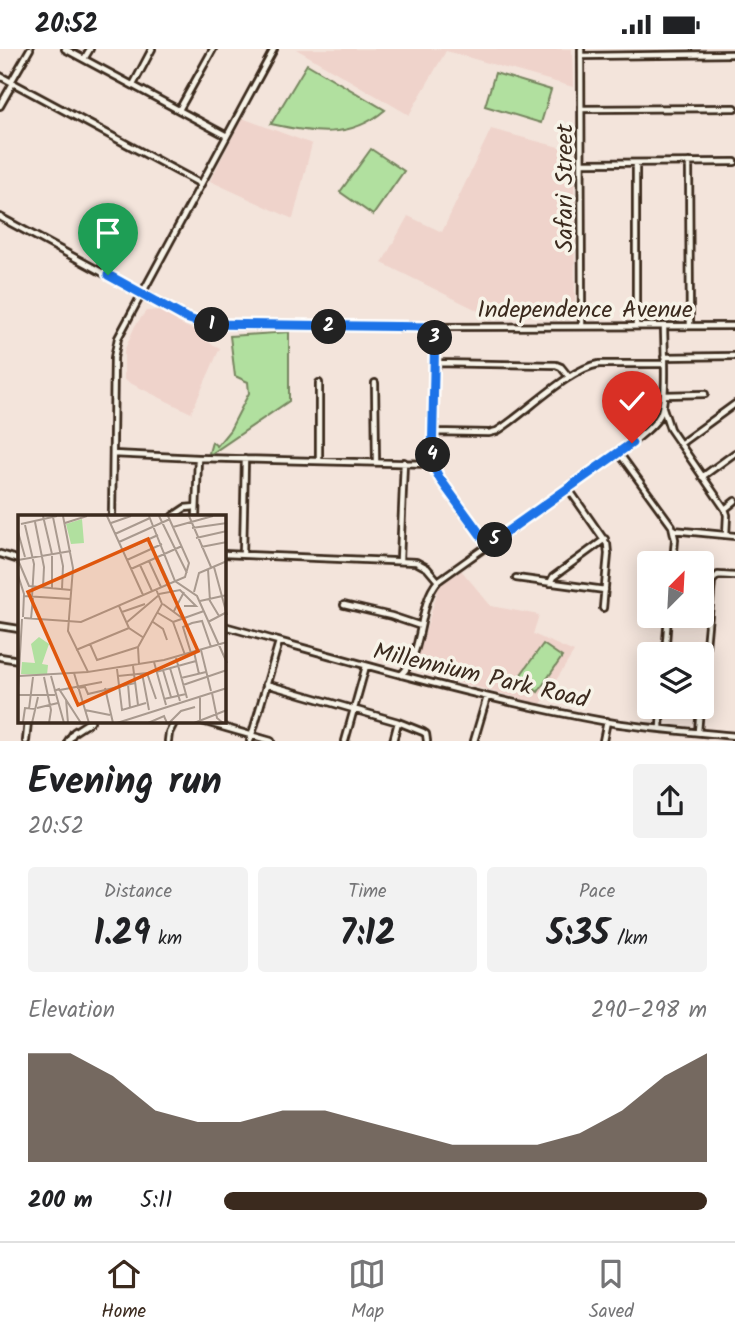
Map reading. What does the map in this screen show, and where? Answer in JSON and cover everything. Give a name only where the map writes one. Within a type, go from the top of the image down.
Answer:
[{"type":"street","points":[[0,106],[30,49]]},
{"type":"street","points":[[65,49],[227,136]]},
{"type":"street","points":[[85,59],[90,49]]},
{"type":"street","points":[[133,85],[152,49]]},
{"type":"street","points":[[179,110],[213,49]]},
{"type":"street","points":[[112,515],[116,346],[121,332],[274,49]]},
{"type":"street","points":[[581,52],[735,54]]},
{"type":"street","name":"Safari Street","points":[[581,52],[582,326]]},
{"type":"street","points":[[0,76],[201,184]]},
{"type":"street","points":[[581,109],[735,108]]},
{"type":"street","points":[[689,162],[690,326]]},
{"type":"street","points":[[582,163],[735,162]]},
{"type":"street","points":[[636,163],[636,326]]},
{"type":"street","name":"Independence Avenue","points":[[0,217],[193,321],[215,326],[735,326]]},
{"type":"street","points":[[401,675],[411,663],[432,589],[438,581],[649,429],[659,417],[664,394],[664,326]]},
{"type":"street","points":[[435,327],[432,464],[488,545]]},
{"type":"street","points":[[664,357],[735,356]]},
{"type":"street","points":[[434,363],[556,365],[569,377]]},
{"type":"street","points":[[433,432],[497,431],[569,377],[595,365],[665,364]]},
{"type":"street","points":[[319,383],[319,461]]},
{"type":"street","points":[[375,383],[376,462]]},
{"type":"street","points":[[664,394],[705,394]]},
{"type":"street","points":[[680,444],[735,404]]},
{"type":"street","points":[[663,407],[670,429],[725,509],[726,535]]},
{"type":"street","points":[[618,452],[669,522],[675,539],[674,551]]},
{"type":"street","points":[[702,477],[735,453]]},
{"type":"street","points":[[113,454],[432,464]]},
{"type":"street","points":[[196,515],[198,458]]},
{"type":"street","points":[[243,555],[245,459]]},
{"type":"street","points":[[400,560],[404,462]]},
{"type":"street","points":[[568,488],[605,539],[608,554],[603,608]]},
{"type":"street","points":[[725,509],[735,501]]},
{"type":"street","points":[[174,515],[183,509],[196,507]]},
{"type":"street","points":[[673,530],[735,536]]},
{"type":"street","points":[[550,583],[553,576],[605,539]]},
{"type":"street","points":[[0,554],[18,560]]},
{"type":"street","points":[[226,554],[400,560],[422,564],[438,581]]},
{"type":"street","points":[[706,642],[712,581],[718,575],[735,576]]},
{"type":"street","points":[[516,578],[605,590]]},
{"type":"street","points":[[344,605],[421,626]]},
{"type":"street","points":[[0,626],[18,629]]},
{"type":"street","name":"Millennium Park Road","points":[[226,627],[487,697],[633,726],[735,736]]},
{"type":"street","points":[[251,738],[279,642]]},
{"type":"street","points":[[0,657],[18,660]]},
{"type":"street","points":[[345,740],[366,666]]},
{"type":"street","points":[[266,684],[398,722],[423,732],[427,740]]},
{"type":"street","points":[[474,740],[487,697]]},
{"type":"street","points":[[660,719],[660,728]]},
{"type":"street","points":[[698,732],[699,719]]},
{"type":"street","points":[[603,740],[607,721]]},
{"type":"street","points":[[393,740],[398,722]]},
{"type":"street","points":[[68,740],[87,723]]},
{"type":"street","points":[[167,723],[168,740]]},
{"type":"street","points":[[169,733],[174,723]]},
{"type":"street","points":[[208,723],[251,738],[271,740]]},
{"type":"street","points":[[712,740],[713,734]]},
{"type":"shaded area","points":[[296,49],[572,49],[573,87],[446,51],[409,115]]},
{"type":"shaded area","points":[[242,118],[312,144],[293,219],[210,181]]},
{"type":"shaded area","points":[[491,129],[574,151],[575,316],[489,316],[382,263],[408,216],[442,232]]},
{"type":"shaded area","points":[[160,310],[178,318],[177,322],[201,334],[202,339],[220,348],[191,413],[124,380],[124,351],[135,326],[146,311]]},
{"type":"shaded area","points":[[461,570],[491,606],[539,615],[533,634],[574,652],[541,704],[419,672],[415,667],[439,586]]},
{"type":"green space","points":[[307,64],[385,110],[358,126],[330,132],[271,124]]},
{"type":"green space","points":[[495,73],[551,90],[541,123],[485,106]]},
{"type":"green space","points":[[371,149],[404,171],[373,215],[340,192]]},
{"type":"green space","points":[[289,332],[289,401],[209,453],[212,442],[217,446],[230,430],[249,393],[248,382],[235,376],[230,336]]},
{"type":"green space","points":[[543,644],[562,657],[538,692],[519,677]]},
{"type":"route","points":[[108,275],[186,318],[215,326],[435,327],[432,464],[488,545],[632,443]]}]
